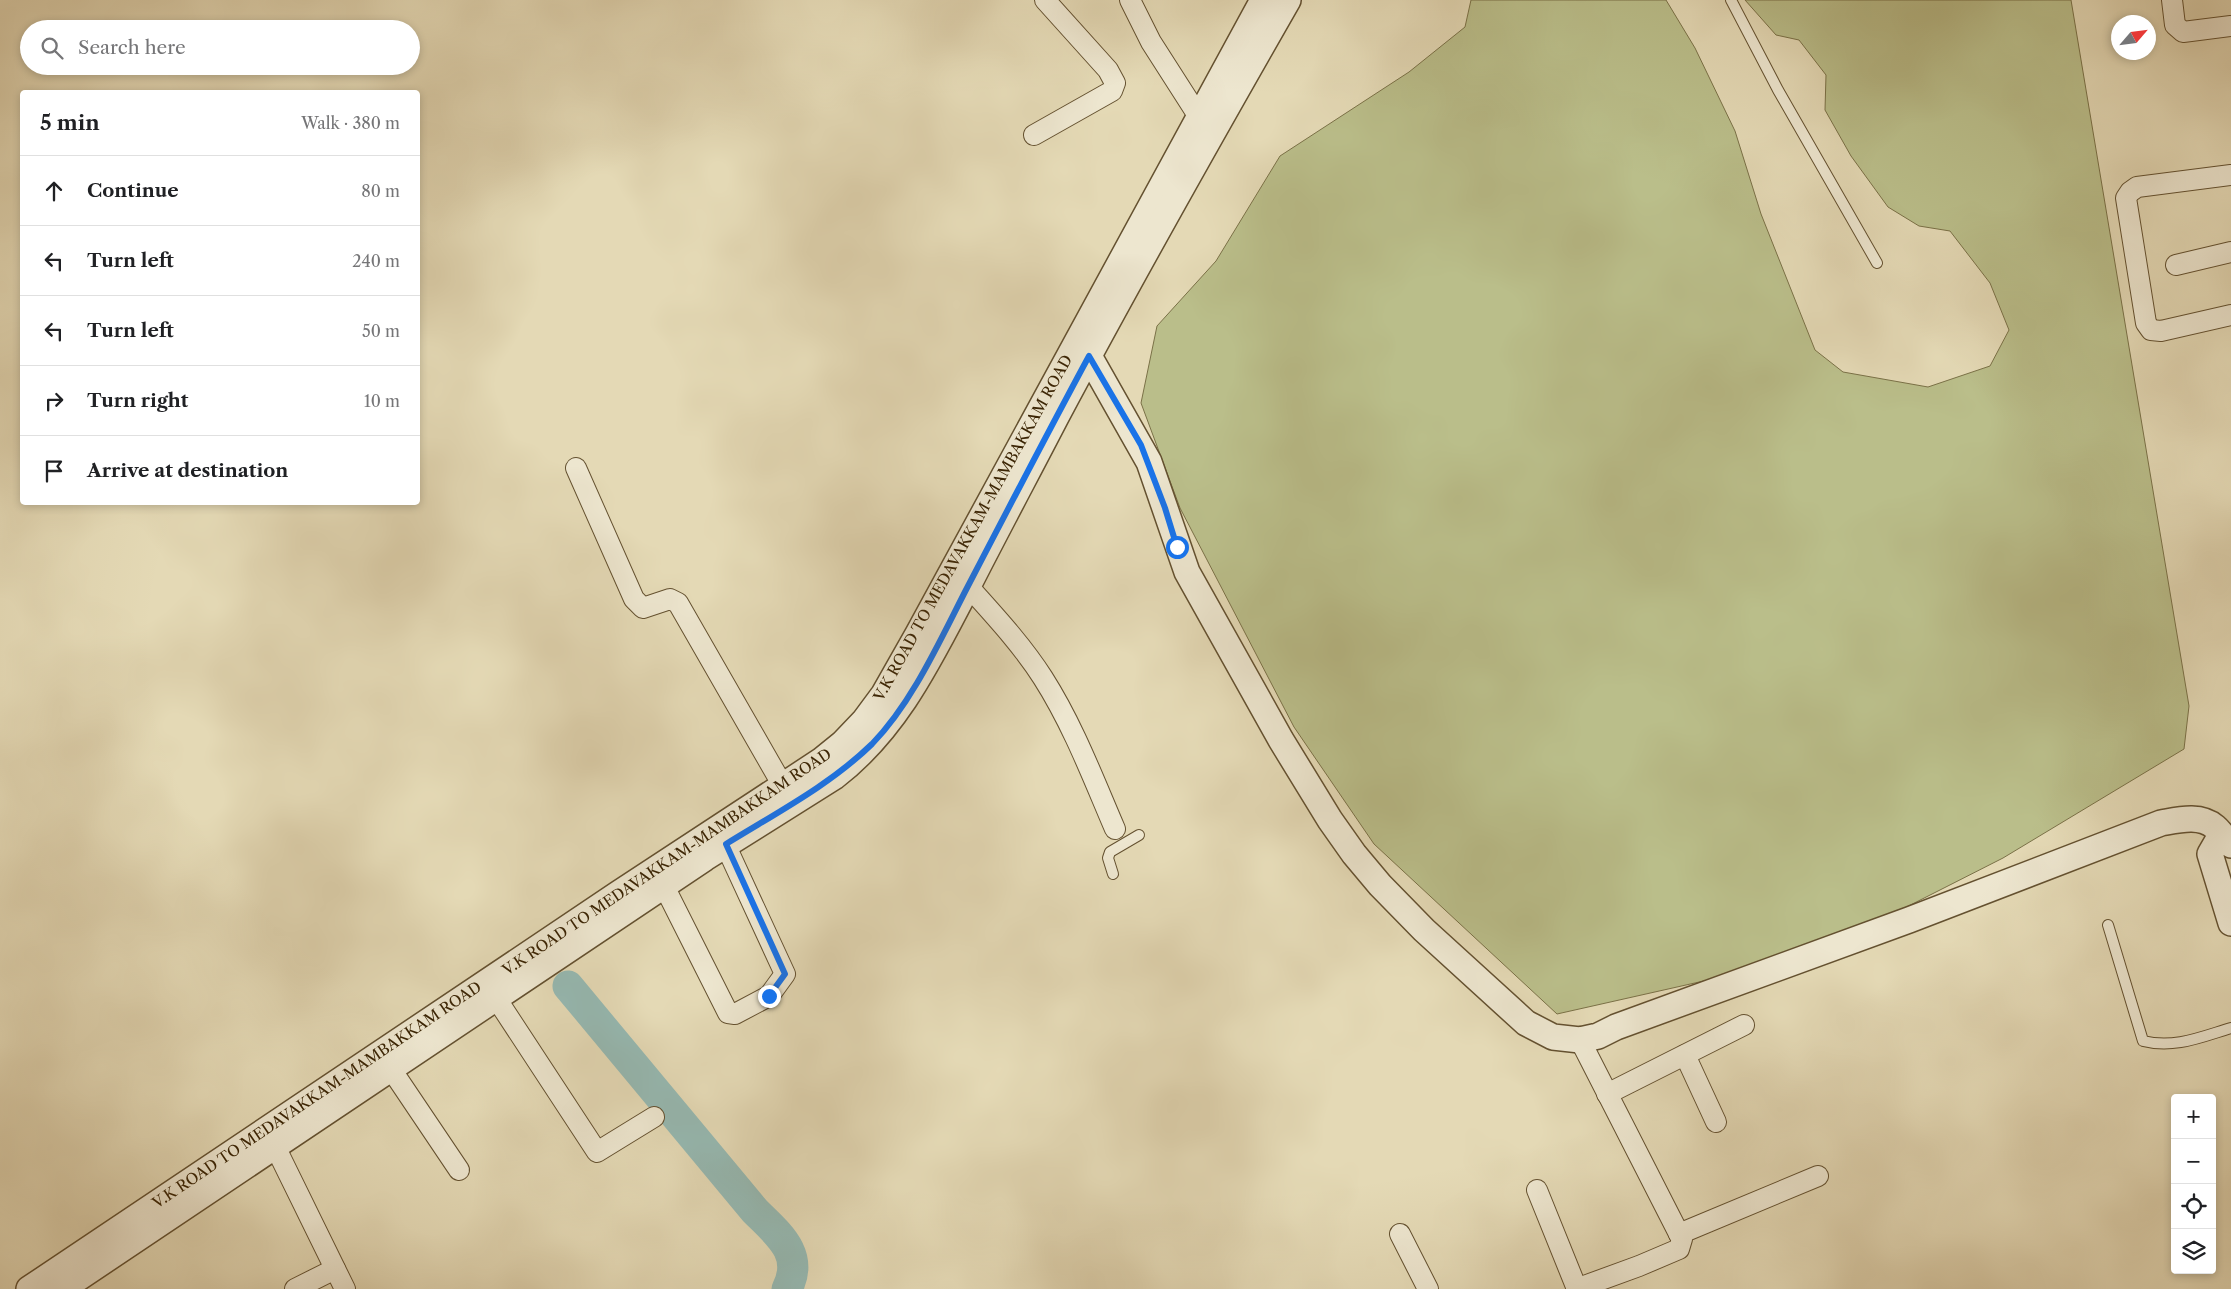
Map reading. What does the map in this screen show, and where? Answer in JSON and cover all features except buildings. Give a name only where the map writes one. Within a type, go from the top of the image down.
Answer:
[{"type":"street","points":[[1034,135],[1112,91],[1115,83],[1108,70],[1045,0]]},
{"type":"street","points":[[1130,0],[1151,42],[1199,117]]},
{"type":"street","name":"V.K ROAD TO MEDAVAKKAM-MAMBAKKAM ROAD","points":[[29,1289],[271,1137],[722,836],[834,777],[874,742],[901,707],[968,586],[1082,351],[1199,117],[1263,0]]},
{"type":"street","name":"V.K ROAD TO MEDAVAKKAM-MAMBAKKAM ROAD","points":[[71,1287],[271,1137],[391,1069],[664,886],[784,786],[843,743],[864,721],[884,694],[1082,351],[1194,165],[1288,0]]},
{"type":"street","points":[[2172,0],[2175,25],[2183,32],[2231,26]]},
{"type":"street","points":[[2231,175],[2137,186],[2126,198],[2146,323],[2151,330],[2161,331],[2231,315]]},
{"type":"street","points":[[2176,265],[2231,252]]},
{"type":"street","points":[[1082,351],[1141,445],[1158,487],[1187,572],[1281,740],[1339,834],[1386,892],[1450,954],[1526,1023],[1553,1037],[1580,1040],[1598,1036],[1616,1027],[1900,923],[2161,823],[2185,819],[2202,820],[2215,827],[2226,840],[2210,854],[2231,923]]},
{"type":"street","points":[[576,468],[634,600],[643,608],[670,599],[678,603],[784,786]]},
{"type":"street","points":[[968,586],[1004,626],[1042,677],[1072,729],[1119,837]]},
{"type":"street","points":[[664,886],[728,1013],[735,1014],[769,996],[785,974],[722,836]]},
{"type":"street","points":[[496,998],[597,1152],[654,1117]]},
{"type":"street","points":[[1607,1094],[1744,1025]]},
{"type":"street","points":[[1537,1190],[1577,1289],[1679,1249],[1682,1239],[1580,1040]]},
{"type":"street","points":[[1685,1055],[1716,1122]]},
{"type":"street","points":[[391,1069],[459,1170]]},
{"type":"street","points":[[271,1137],[345,1289]]},
{"type":"street","points":[[1679,1234],[1818,1176]]},
{"type":"street","points":[[1400,1234],[1428,1289]]},
{"type":"street","points":[[295,1289],[335,1269]]},
{"type":"lane","points":[[1731,0],[1778,90],[1877,264]]},
{"type":"lane","points":[[1113,874],[1108,858],[1119,837],[1139,836]]},
{"type":"lane","points":[[2108,925],[2143,1041],[2160,1045],[2178,1043],[2231,1028]]},
{"type":"green space","points":[[1471,0],[1666,0],[1695,48],[1735,131],[1761,214],[1815,350],[1843,372],[1928,387],[1990,366],[2009,330],[1990,283],[1950,231],[1919,226],[1888,207],[1851,156],[1825,110],[1826,75],[1799,40],[1776,35],[1745,0],[2071,0],[2189,706],[2184,749],[2003,858],[1806,958],[1557,1014],[1374,844],[1294,727],[1180,508],[1141,403],[1157,326],[1216,261],[1280,156],[1409,72],[1465,27]]},
{"type":"waterway","points":[[568,986],[755,1211],[780,1237],[791,1255],[793,1265],[792,1277],[787,1289]]},
{"type":"route","points":[[769,996],[785,974],[726,844],[834,777],[874,742],[901,707],[940,639],[1089,356],[1141,445],[1165,508],[1177,547]]}]
